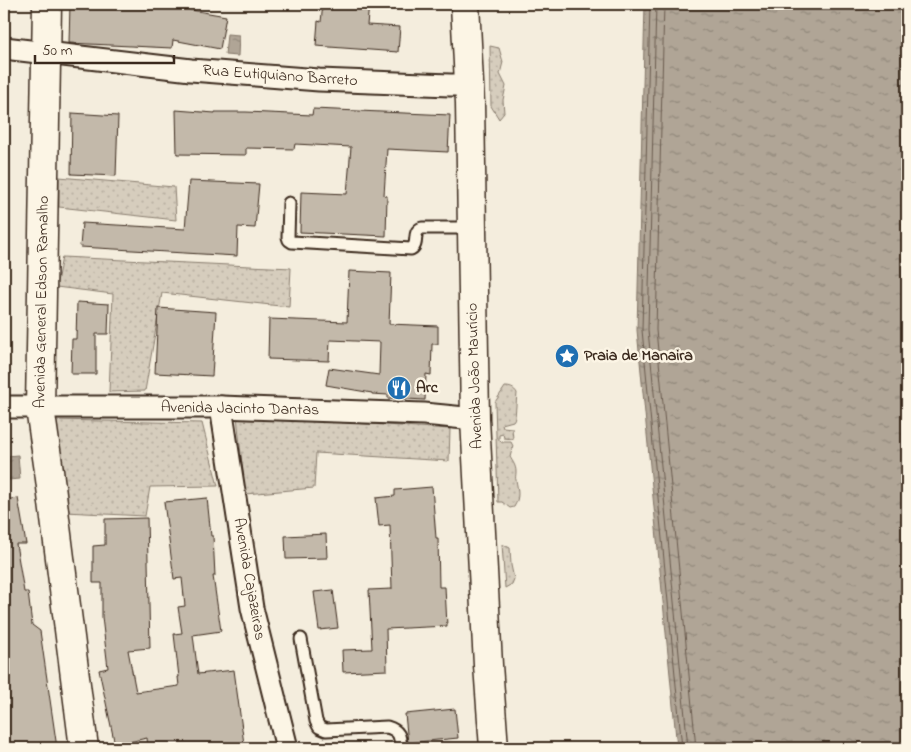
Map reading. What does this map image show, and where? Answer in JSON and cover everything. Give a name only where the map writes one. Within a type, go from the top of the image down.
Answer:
[{"type":"main road","name":"Avenida General Edson Ramalho","points":[[47,4],[40,408],[50,471],[84,748]]},
{"type":"main road","name":"Avenida João Maurício","points":[[465,4],[470,103],[476,419],[494,748]]},
{"type":"street","name":"Rua Eutiquiano Barreto","points":[[4,48],[201,71],[319,80],[450,86],[468,85]]},
{"type":"street","name":"Avenida Jacinto Dantas","points":[[4,407],[221,407],[424,414],[476,419]]},
{"type":"street","name":"Avenida Cajazeiras","points":[[221,407],[252,608],[287,748]]},
{"type":"lane","points":[[289,203],[288,237],[292,242],[410,249],[416,244],[418,229],[471,228]]},
{"type":"lane","points":[[301,640],[316,722],[319,727],[326,730],[387,727],[394,729],[400,737],[401,748]]},
{"type":"shaded area","points":[[490,46],[499,48],[503,62],[500,74],[506,86],[503,100],[504,113],[499,119],[491,106]]},
{"type":"shaded area","points":[[59,177],[174,187],[176,220],[59,207]]},
{"type":"shaded area","points":[[62,257],[291,268],[289,307],[162,293],[145,391],[109,392],[113,294],[56,287]]},
{"type":"shaded area","points":[[505,387],[512,388],[517,393],[515,418],[513,421],[502,424],[503,427],[512,428],[513,439],[504,438],[503,434],[499,435],[501,442],[511,442],[513,446],[510,457],[516,472],[518,494],[514,507],[510,508],[502,502],[498,502],[495,402]]},
{"type":"shaded area","points":[[237,416],[450,429],[449,461],[316,453],[314,488],[245,494]]},
{"type":"shaded area","points":[[52,420],[202,423],[218,486],[150,487],[145,516],[65,512]]},
{"type":"shaded area","points":[[502,544],[510,548],[514,579],[512,584],[505,588]]},
{"type":"water","points":[[645,4],[907,4],[907,748],[677,748],[637,330]]},
{"type":"water","points":[[227,34],[239,35],[238,56],[225,55]]},
{"type":"water","points":[[18,455],[20,479],[8,480],[6,456]]},
{"type":"building","points":[[70,4],[156,6],[156,4],[175,4],[174,7],[226,16],[220,49],[173,40],[172,48],[69,43]]},
{"type":"building","points":[[323,4],[369,4],[367,25],[400,27],[398,52],[316,46],[318,21],[321,22]]},
{"type":"building","points":[[313,109],[450,115],[448,152],[387,149],[384,195],[387,196],[386,236],[300,232],[301,192],[347,194],[351,147],[295,144],[294,149],[246,148],[246,155],[177,154],[176,110],[215,113],[246,112],[312,115]]},
{"type":"building","points":[[72,113],[118,116],[116,176],[71,174]]},
{"type":"building","points":[[189,181],[259,184],[255,228],[238,227],[237,256],[80,247],[82,223],[185,229]]},
{"type":"building","points":[[349,271],[391,273],[389,324],[438,326],[438,344],[432,344],[431,375],[426,374],[425,400],[388,398],[388,395],[372,394],[326,385],[329,368],[379,375],[380,342],[330,340],[329,361],[268,359],[269,319],[347,322]]},
{"type":"building","points":[[77,302],[109,304],[108,334],[96,334],[96,374],[71,374],[72,339],[76,339]]},
{"type":"building","points":[[158,308],[216,312],[212,376],[155,373]]},
{"type":"building","points":[[432,487],[436,538],[438,538],[439,587],[445,587],[447,626],[386,629],[387,670],[343,672],[342,650],[372,649],[369,590],[392,589],[390,525],[379,526],[376,498],[395,496],[395,490]]},
{"type":"building","points":[[18,498],[26,544],[16,544],[24,592],[28,592],[32,625],[40,631],[57,748],[4,748],[4,500]]},
{"type":"building","points":[[207,498],[211,536],[213,536],[215,576],[213,576],[221,631],[193,635],[198,674],[234,670],[244,744],[214,748],[187,748],[187,745],[148,748],[147,738],[115,745],[99,670],[108,668],[102,617],[102,583],[93,583],[93,546],[105,545],[105,519],[147,518],[150,648],[128,650],[136,692],[179,686],[174,634],[182,633],[178,607],[185,606],[182,578],[174,579],[164,502]]},
{"type":"building","points":[[326,534],[327,558],[286,559],[285,536]]},
{"type":"building","points":[[333,590],[338,628],[319,630],[314,592]]},
{"type":"building","points":[[455,709],[458,738],[408,743],[405,714]]},
{"type":"place","name":"Praia de Manaira","points":[[567,356]]},
{"type":"place","name":"Arc","points":[[399,388]]}]
